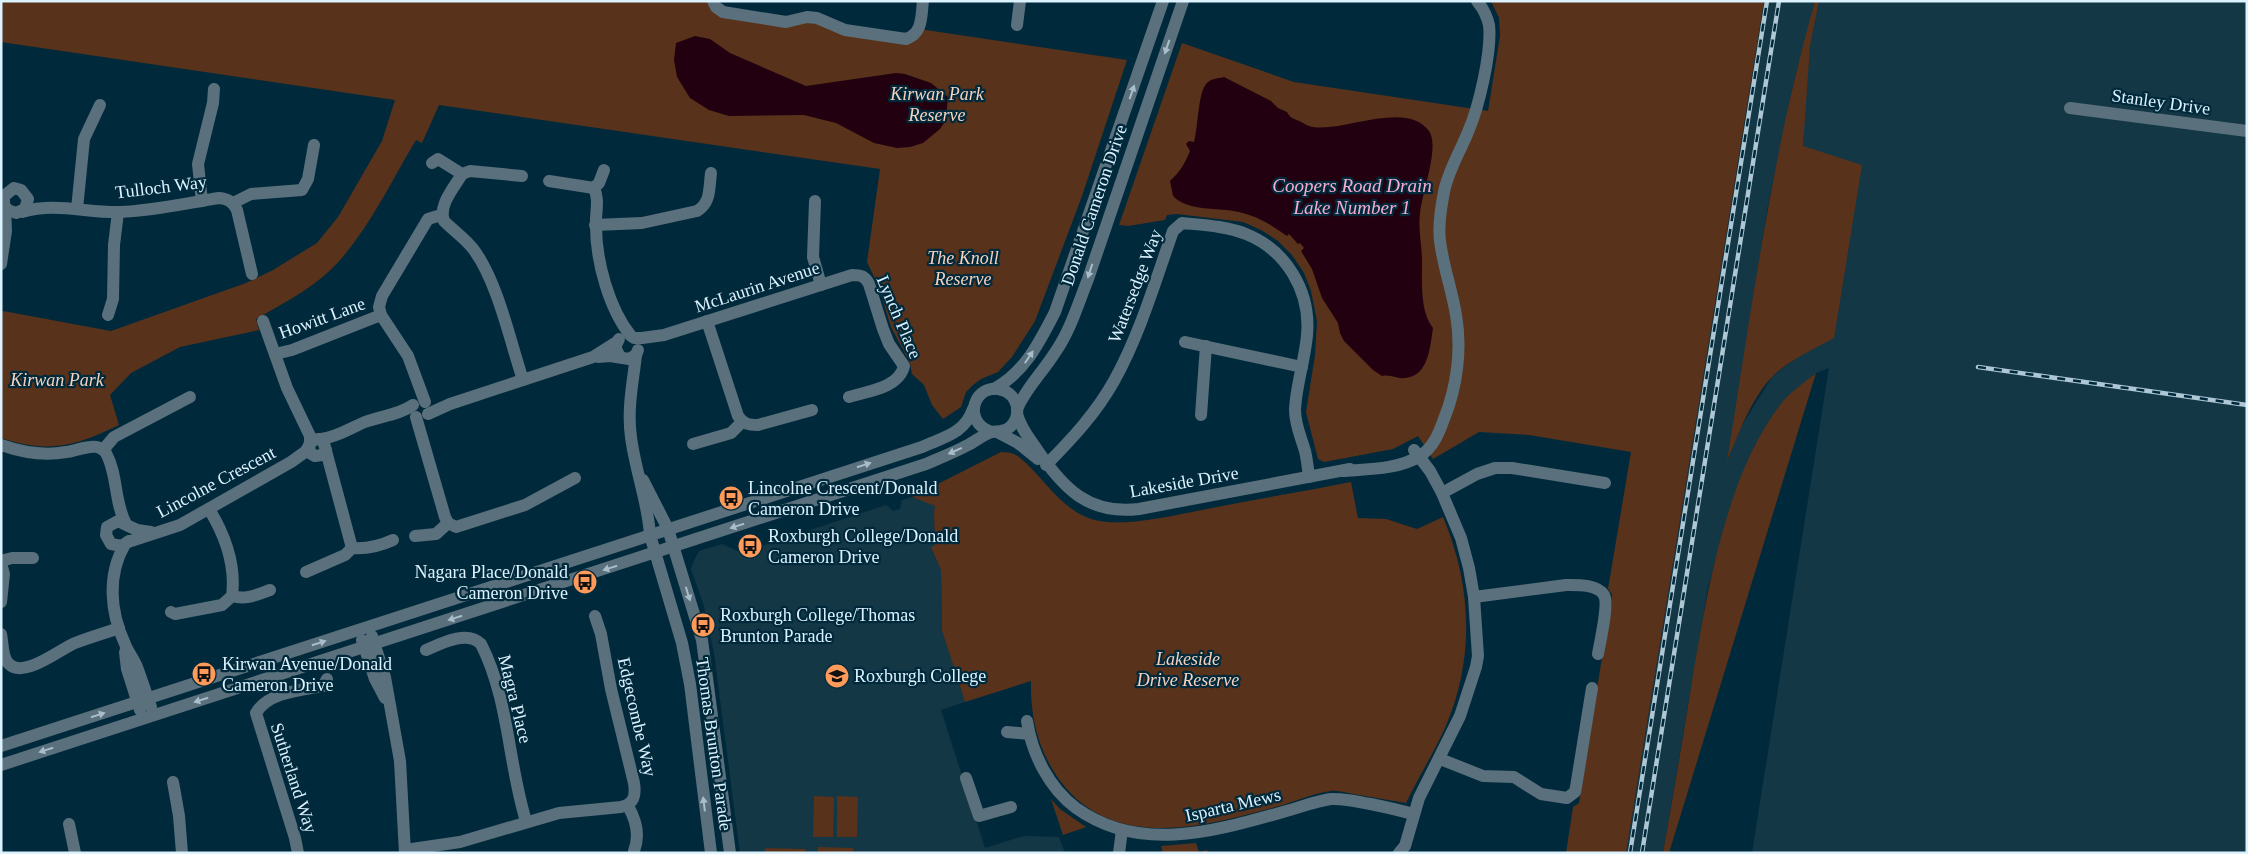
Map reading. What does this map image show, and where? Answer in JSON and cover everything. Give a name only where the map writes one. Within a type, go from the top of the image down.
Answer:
[{"type":"street","points":[[713,1],[716,7],[723,12],[786,22],[807,17],[817,18],[845,30],[906,39],[914,36],[919,30],[923,1]]},
{"type":"street","points":[[1017,25],[1020,1]]},
{"type":"street","name":"Donald Cameron Drive","points":[[994,389],[1022,368],[1040,341],[1055,312],[1163,1]]},
{"type":"street","name":"Donald Cameron Drive","points":[[1017,412],[1021,399],[1055,353],[1070,323],[1106,225],[1182,1]]},
{"type":"street","name":"Lakeside Drive","points":[[995,432],[1018,444],[1046,465],[1076,495],[1103,508],[1118,510],[1139,510],[1413,456],[1447,412],[1458,364],[1459,339],[1457,316],[1440,239],[1440,215],[1444,190],[1469,131],[1483,78],[1489,24],[1486,14],[1478,1]]},
{"type":"street","points":[[202,201],[198,164],[213,103],[214,89]]},
{"type":"street","points":[[77,209],[84,139],[100,105]]},
{"type":"street","name":"Stanley Drive","points":[[2070,108],[2247,131]]},
{"type":"street","points":[[252,274],[234,203],[251,194],[302,190],[308,179],[314,145]]},
{"type":"street","points":[[432,163],[438,159],[462,174]]},
{"type":"street","points":[[594,188],[599,183],[604,170]]},
{"type":"street","points":[[522,176],[470,172],[462,174],[442,207],[441,215],[444,221],[467,243],[483,264],[491,281],[523,380]]},
{"type":"street","points":[[596,225],[642,222],[697,211],[704,206],[708,199],[711,173]]},
{"type":"street","points":[[549,182],[594,188]]},
{"type":"street","points":[[1,264],[6,231],[4,196],[6,190],[18,188],[27,195],[28,202],[6,231]]},
{"type":"street","points":[[594,188],[598,202],[597,248],[615,310],[615,351],[629,374],[631,391]]},
{"type":"street","name":"Tulloch Way","points":[[27,195],[48,206]]},
{"type":"street","name":"Tulloch Way","points":[[21,212],[48,206],[118,212],[142,211],[219,198],[228,199],[234,203]]},
{"type":"street","points":[[815,202],[814,257],[821,285]]},
{"type":"street","points":[[3,204],[12,212],[21,212]]},
{"type":"street","points":[[108,315],[113,299],[114,245],[118,212]]},
{"type":"street","points":[[441,215],[428,219],[382,296],[379,307],[381,315],[408,356],[416,379],[429,464],[448,523],[456,527],[464,526],[525,505],[575,478]]},
{"type":"street","name":"Watersedge Way","points":[[1046,465],[1078,431],[1113,382],[1142,320],[1172,231],[1182,223],[1245,234],[1274,250],[1285,262],[1299,286],[1306,314],[1307,337],[1295,411],[1296,425],[1305,452],[1309,477]]},
{"type":"street","name":"McLaurin Avenue","points":[[632,337],[642,338],[664,335],[852,275],[861,275]]},
{"type":"street","name":"Lynch Place","points":[[849,397],[896,382],[902,376],[904,366],[889,344],[869,284],[866,278],[861,275]]},
{"type":"street","points":[[615,310],[638,344],[629,413],[631,436],[649,518],[650,535]]},
{"type":"street","name":"Howitt Lane","points":[[275,354],[292,350],[381,315]]},
{"type":"street","points":[[262,320],[287,388],[331,473],[352,548]]},
{"type":"street","points":[[707,321],[738,416],[742,422],[749,425],[758,425],[812,410]]},
{"type":"street","name":"McLaurin Avenue","points":[[636,355],[645,346],[664,335]]},
{"type":"street","points":[[616,342],[623,336],[632,337]]},
{"type":"street","name":"Lincolne Crescent","points":[[126,543],[180,525],[292,462],[305,452],[365,422],[391,414],[450,404],[593,357],[616,342]]},
{"type":"street","points":[[1185,342],[1302,368]]},
{"type":"street","points":[[1201,415],[1206,346]]},
{"type":"street","points":[[621,358],[629,359],[636,355]]},
{"type":"street","name":"Lincolne Crescent","points":[[593,357],[621,358]]},
{"type":"street","points":[[1,746],[922,447],[960,430],[969,421],[980,395],[994,389],[1001,389],[1012,396],[1017,412],[1010,427],[926,464],[1,765]]},
{"type":"street","points":[[104,450],[114,437],[190,397]]},
{"type":"street","points":[[973,409],[976,422],[981,427],[995,432]]},
{"type":"street","name":"Lakeside Drive","points":[[1017,412],[1027,437],[1046,465]]},
{"type":"street","points":[[693,444],[730,433],[742,422]]},
{"type":"street","points":[[1,445],[44,453],[64,453],[96,447],[104,450],[113,474],[121,514],[131,534],[120,554],[114,573]]},
{"type":"street","points":[[1402,852],[1413,814],[1452,734],[1467,695],[1474,666],[1476,642],[1476,617],[1470,568],[1461,538],[1442,493],[1430,471],[1413,456]]},
{"type":"street","points":[[1442,493],[1477,474],[1495,468],[1512,468],[1604,483]]},
{"type":"street","points":[[640,476],[668,529]]},
{"type":"street","points":[[117,497],[115,514],[106,535],[113,554],[114,573],[112,591],[114,611],[124,643],[127,669],[143,701],[148,717]]},
{"type":"street","points":[[171,612],[175,614],[222,605],[232,596],[227,543],[210,509]]},
{"type":"street","points":[[110,524],[118,521],[127,525]]},
{"type":"street","points":[[415,536],[436,534],[448,523]]},
{"type":"street","name":"Lincolne Crescent","points":[[127,525],[137,530],[156,533]]},
{"type":"street","name":"Thomas Brunton Parade","points":[[668,529],[702,640],[730,853]]},
{"type":"street","name":"Thomas Brunton Parade","points":[[650,535],[682,643],[690,684],[710,853]]},
{"type":"street","points":[[352,548],[362,549],[394,540]]},
{"type":"street","points":[[108,542],[115,546],[126,543]]},
{"type":"street","points":[[306,572],[345,555],[352,548]]},
{"type":"street","points":[[1,602],[4,574],[1,562],[12,558],[33,558]]},
{"type":"street","points":[[1474,597],[1566,585],[1599,590],[1603,594],[1606,604],[1598,654]]},
{"type":"street","points":[[232,596],[241,599],[249,598],[270,590]]},
{"type":"street","name":"Edgecombe Way","points":[[595,616],[601,634],[611,690],[636,792],[628,806]]},
{"type":"street","points":[[1,634],[5,667],[16,668],[38,664],[72,644],[120,628]]},
{"type":"street","points":[[364,628],[375,679],[389,707],[394,723],[400,761],[405,851],[460,842],[559,813],[628,806],[636,822],[636,845],[634,851]]},
{"type":"street","name":"Magra Place","points":[[426,650],[446,641],[465,638],[476,638],[482,644],[503,707],[517,792],[526,822]]},
{"type":"street","name":"Sutherland Way","points":[[298,853],[296,838],[256,713],[260,706],[266,702],[300,690],[323,686],[327,679]]},
{"type":"street","points":[[1440,759],[1483,776],[1514,777],[1541,794],[1567,798],[1575,792],[1592,688]]},
{"type":"street","name":"Isparta Mews","points":[[1007,732],[1028,727],[1042,767],[1061,794],[1084,814],[1122,830],[1152,836],[1195,834],[1228,828],[1329,800],[1413,814]]},
{"type":"street","points":[[966,778],[979,816],[1011,807]]},
{"type":"street","points":[[173,782],[179,816],[182,853]]},
{"type":"street","points":[[69,824],[75,853]]},
{"type":"street","points":[[1119,853],[1122,830]]},
{"type":"shaded area","points":[[1764,1],[1815,1],[1795,76],[1767,210],[1728,458],[1740,429],[1772,377],[1795,359],[1805,94],[1810,46],[1819,1],[2247,1],[2247,853],[1752,853],[1829,368],[1816,373],[1785,399],[1767,425],[1750,458],[1730,507],[1708,587],[1663,853],[1626,853]]},
{"type":"shaded area","name":"Roxburgh College","points":[[912,497],[936,506],[934,514],[935,544],[931,549],[941,570],[942,631],[965,702],[941,710],[985,848],[1024,836],[1059,837],[1065,853],[740,853],[714,653],[704,606],[691,569],[694,561],[699,551],[722,544],[744,552],[886,505],[893,511],[900,509],[902,500]]},
{"type":"green space","name":"Kirwan Park Reserve","points":[[1,1],[713,1],[716,7],[906,39],[919,29],[1127,60],[1082,196],[1035,321],[1012,357],[998,372],[981,379],[973,385],[966,392],[961,407],[943,419],[932,405],[924,385],[912,374],[910,363],[891,327],[878,285],[867,262],[880,169],[439,105],[422,143],[416,140],[362,232],[340,260],[322,278],[301,293],[256,319],[259,330],[180,347],[131,373],[110,395],[119,425],[75,443],[34,446],[1,438],[1,315],[3,311],[111,331],[246,283],[273,270],[317,243],[338,217],[382,141],[395,100],[1,42]]},
{"type":"green space","points":[[1491,1],[1764,1],[1626,853],[1566,853],[1573,807],[1579,803],[1612,594],[1608,589],[1631,452],[1529,435],[1479,432],[1433,459],[1418,436],[1393,449],[1324,462],[1318,459],[1306,412],[1315,355],[1317,321],[1311,291],[1304,273],[1292,255],[1278,241],[1261,230],[1243,222],[1177,214],[1167,215],[1165,220],[1128,226],[1119,225],[1182,43],[1294,82],[1488,111],[1500,36],[1499,18]]},
{"type":"green space","points":[[1815,1],[1819,1],[1810,46],[1803,146],[1862,165],[1834,338],[1794,360],[1772,377],[1752,406],[1727,461],[1754,287],[1775,172],[1800,58]]},
{"type":"green space","points":[[1816,373],[1669,853],[1663,853],[1712,572],[1733,497],[1747,461],[1764,429],[1784,400]]},
{"type":"green space","name":"Lakeside Drive Reserve","points":[[1001,452],[1011,453],[1019,457],[1061,500],[1080,514],[1104,522],[1151,520],[1351,482],[1358,518],[1386,519],[1417,529],[1443,517],[1460,569],[1466,623],[1465,649],[1455,702],[1436,747],[1406,803],[1331,791],[1256,812],[1198,825],[1169,828],[1140,827],[1113,820],[1088,808],[1065,787],[1056,775],[1038,737],[1032,710],[1031,681],[965,702],[942,631],[941,570],[931,548],[935,544],[935,506],[912,497]]},
{"type":"green space","points":[[814,796],[834,797],[833,837],[813,837]]},
{"type":"green space","points":[[837,796],[858,797],[857,837],[837,837]]},
{"type":"green space","points":[[1051,799],[1060,809],[1086,827],[1063,835]]},
{"type":"green space","points":[[1196,843],[1199,852],[1207,850],[1208,853],[1163,853],[1161,846]]},
{"type":"green space","points":[[818,847],[853,848],[853,853],[818,853]]},
{"type":"green space","points":[[765,848],[805,849],[805,853],[765,853]]},
{"type":"water","points":[[695,36],[710,39],[730,53],[806,86],[896,73],[905,74],[931,83],[948,97],[946,120],[940,129],[923,143],[897,148],[874,143],[836,123],[804,115],[729,116],[709,110],[690,98],[677,77],[674,60],[676,43]]},
{"type":"water","name":"Coopers Road Drain Lake Number 1","points":[[1224,77],[1271,101],[1278,108],[1287,112],[1292,118],[1311,127],[1326,127],[1391,117],[1406,118],[1419,122],[1429,131],[1433,147],[1432,158],[1421,204],[1419,225],[1424,305],[1433,328],[1427,359],[1424,366],[1413,376],[1402,378],[1382,376],[1373,370],[1344,341],[1338,323],[1322,298],[1312,269],[1301,251],[1304,248],[1289,234],[1287,236],[1264,221],[1246,214],[1195,207],[1179,201],[1173,196],[1170,181],[1179,171],[1190,151],[1186,144],[1189,141],[1194,142],[1203,89],[1210,81]]},
{"type":"railway","points":[[1630,853],[1767,1]]},
{"type":"railway","points":[[1642,853],[1779,1]]},
{"type":"railway","points":[[1978,367],[2247,405]]},
{"type":"place","name":"Lincolne Crescent/Donald Cameron Drive","points":[[731,498]]},
{"type":"place","name":"Roxburgh College/Donald Cameron Drive","points":[[750,546]]},
{"type":"place","name":"Nagara Place/Donald Cameron Drive","points":[[585,582]]},
{"type":"place","name":"Roxburgh College/Thomas Brunton Parade","points":[[703,625]]},
{"type":"place","name":"Kirwan Avenue/Donald Cameron Drive","points":[[204,674]]},
{"type":"place","name":"Roxburgh College","points":[[837,676]]},
{"type":"park label","name":"The Knoll Reserve","points":[[963,268]]},
{"type":"park label","name":"Kirwan Park","points":[[57,380]]}]
